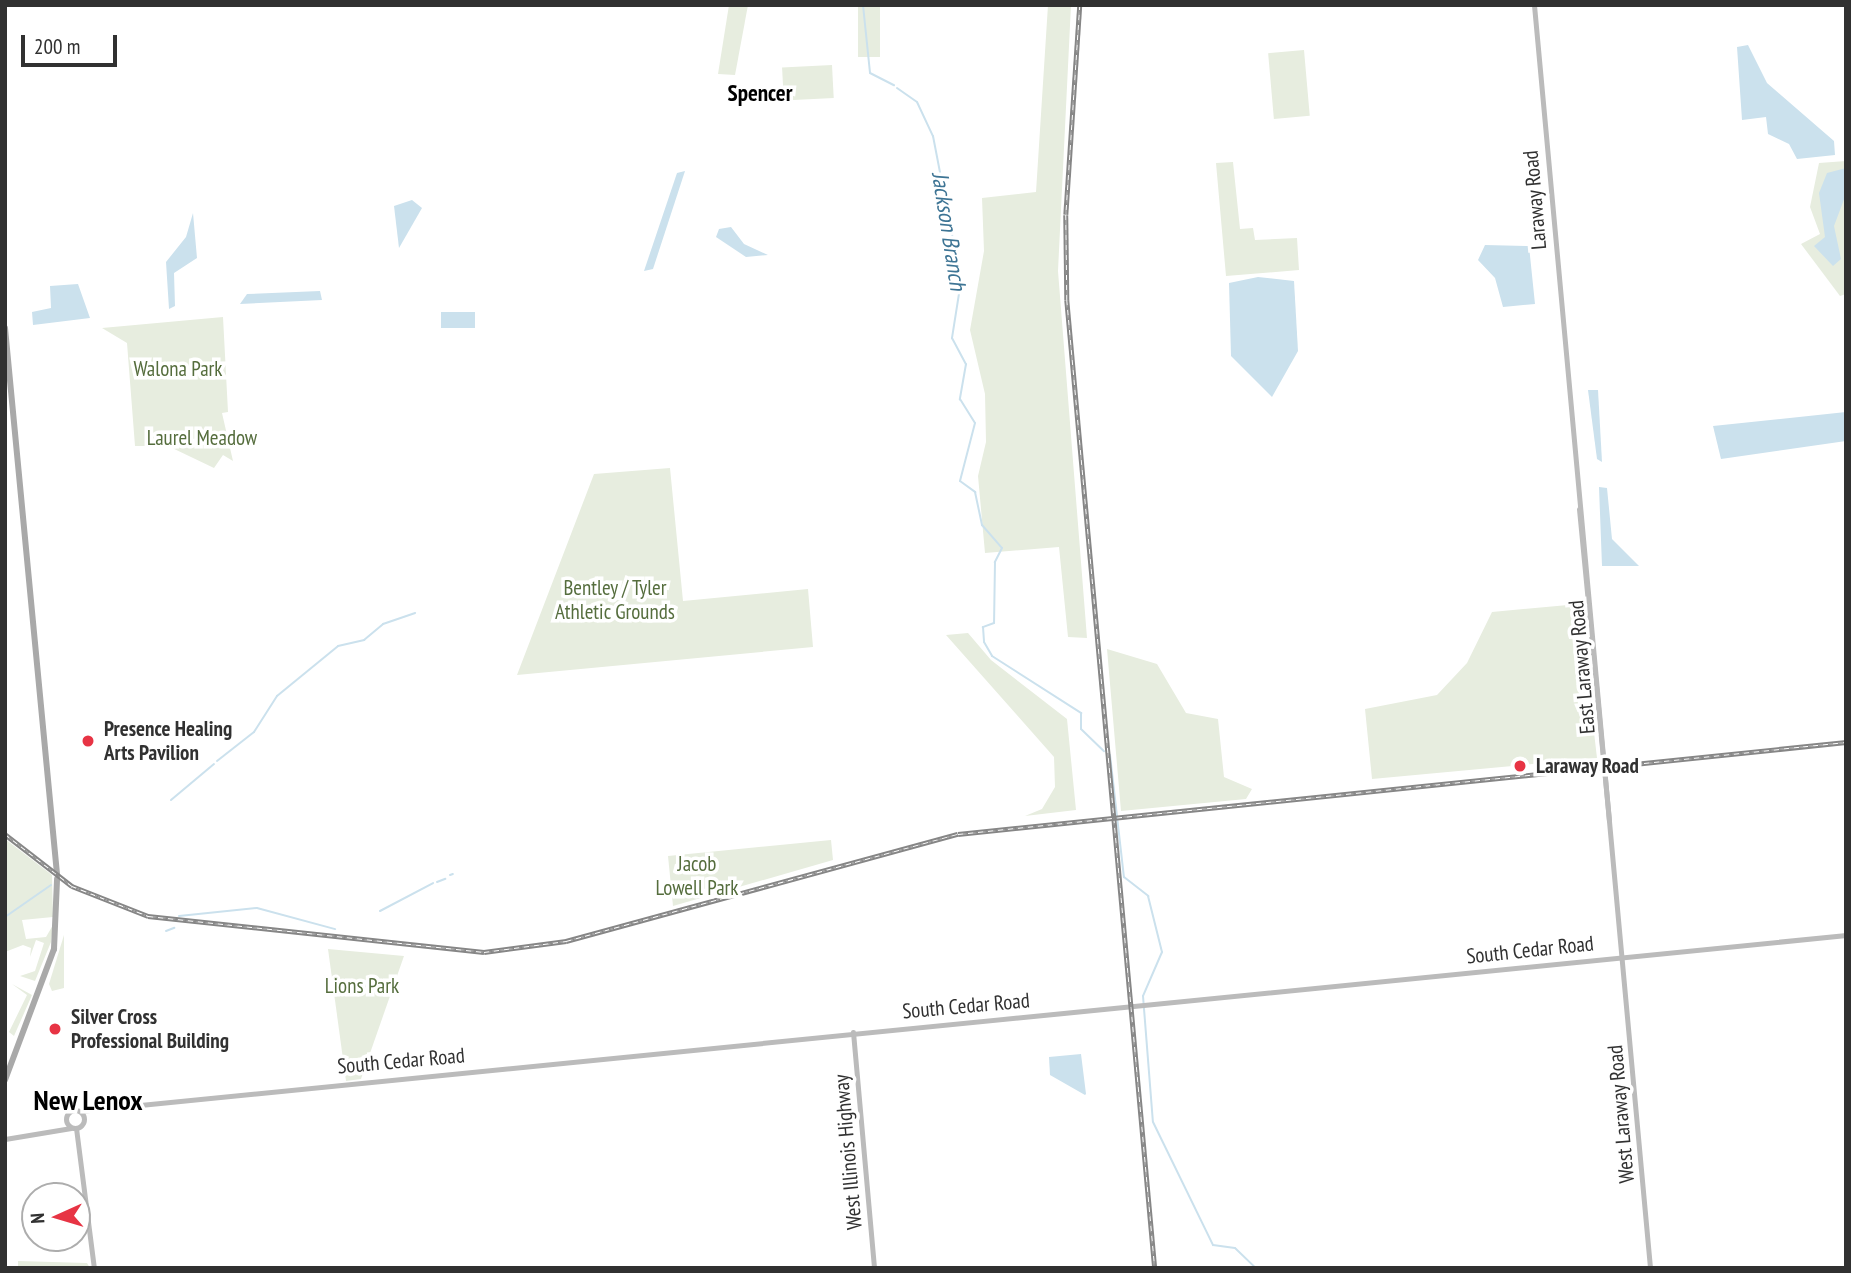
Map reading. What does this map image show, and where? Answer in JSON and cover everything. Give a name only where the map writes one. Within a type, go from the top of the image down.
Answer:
[{"type":"main road","name":"Laraway Road","points":[[1534,5],[1577,476]]},
{"type":"main road","points":[[5,328],[57,876],[54,949],[5,1080]]},
{"type":"main road","name":"East Laraway Road","points":[[1577,476],[1622,957]]},
{"type":"main road","name":"South Cedar Road","points":[[81,1114],[89,1109],[1846,935]]},
{"type":"main road","name":"West Laraway Road","points":[[1622,957],[1650,1268]]},
{"type":"main road","name":"West Illinois Highway","points":[[853,1032],[874,1268]]},
{"type":"main road","points":[[5,1139],[62,1129],[71,1126],[81,1114],[70,1112],[71,1126],[94,1268]]},
{"type":"green space","points":[[729,5],[748,5],[735,75],[718,74]]},
{"type":"green space","points":[[858,5],[880,5],[880,57],[858,57]]},
{"type":"green space","points":[[1048,5],[1071,5],[1058,271],[1087,638],[1068,637],[1059,547],[985,553],[978,476],[986,442],[985,394],[970,330],[984,251],[982,198],[1036,192]]},
{"type":"green space","points":[[1304,50],[1310,116],[1274,119],[1268,53]]},
{"type":"green space","points":[[832,65],[834,98],[784,101],[782,68]]},
{"type":"green space","points":[[1846,161],[1846,294],[1840,296],[1801,244],[1820,234],[1810,207],[1819,163]]},
{"type":"green space","points":[[1233,162],[1240,229],[1253,228],[1255,240],[1297,238],[1299,270],[1226,276],[1216,163]]},
{"type":"green space","name":"Walona Park","points":[[223,317],[228,412],[222,413],[233,461],[223,455],[214,468],[168,446],[135,446],[127,343],[102,328]]},
{"type":"green space","name":"Bentley / Tyler Athletic Grounds","points":[[670,468],[683,601],[808,589],[813,647],[517,675],[594,474]]},
{"type":"green space","points":[[1579,604],[1597,758],[1372,779],[1365,709],[1437,695],[1467,663],[1492,612]]},
{"type":"green space","points":[[968,633],[991,660],[1067,719],[1076,810],[1025,816],[1042,809],[1055,787],[1054,757],[946,635]]},
{"type":"green space","points":[[1107,649],[1157,664],[1186,713],[1218,719],[1224,777],[1252,789],[1246,799],[1121,811]]},
{"type":"green space","points":[[5,839],[52,875],[53,917],[22,920],[26,939],[46,937],[53,925],[51,942],[35,981],[20,976],[35,971],[44,943],[36,940],[30,957],[31,948],[23,945],[5,952]]},
{"type":"green space","name":"Jacob Lowell Park","points":[[831,840],[833,860],[673,906],[668,856]]},
{"type":"green space","points":[[64,935],[64,988],[52,991],[49,984]]},
{"type":"green space","name":"Lions Park","points":[[328,949],[404,956],[361,1079],[346,1081]]},
{"type":"green space","points":[[12,984],[32,995],[14,1036],[9,1032],[27,995]]},
{"type":"green space","points":[[18,1261],[87,1263],[90,1268],[18,1268]]},
{"type":"water","points":[[1748,45],[1767,83],[1834,141],[1835,155],[1797,159],[1789,144],[1768,134],[1766,117],[1742,120],[1737,47]]},
{"type":"water","points":[[1846,168],[1846,194],[1834,226],[1841,259],[1833,266],[1814,246],[1825,237],[1819,193],[1827,173]]},
{"type":"water","points":[[685,171],[653,269],[644,271],[677,173]]},
{"type":"water","points":[[412,200],[422,208],[399,248],[394,206]]},
{"type":"water","points":[[193,213],[197,258],[174,273],[175,306],[169,309],[166,262],[186,237]]},
{"type":"water","points":[[731,227],[744,244],[768,255],[746,257],[716,237],[719,229]]},
{"type":"water","points":[[1485,245],[1529,246],[1535,304],[1503,307],[1495,278],[1478,260]]},
{"type":"water","points":[[1258,277],[1294,281],[1298,351],[1272,397],[1231,356],[1229,283]]},
{"type":"water","points":[[78,284],[90,318],[33,325],[32,312],[51,308],[50,286]]},
{"type":"water","points":[[320,291],[322,300],[240,304],[247,294]]},
{"type":"water","points":[[441,312],[475,312],[475,328],[441,328]]},
{"type":"water","points":[[1588,390],[1598,390],[1602,462],[1597,459]]},
{"type":"water","points":[[1846,412],[1846,441],[1721,459],[1713,426]]},
{"type":"water","points":[[1599,487],[1607,488],[1612,539],[1639,566],[1602,566]]},
{"type":"water","points":[[1081,1054],[1085,1095],[1050,1075],[1049,1057]]},
{"type":"waterway","name":"Jackson Branch","points":[[863,5],[870,73],[894,85]]},
{"type":"waterway","name":"Jackson Branch","points":[[897,88],[917,102],[933,136],[961,281],[952,338],[966,364],[960,399],[975,423],[960,481],[975,492],[982,525],[1002,548],[995,562],[994,623],[983,627],[984,642],[992,656],[1081,713],[1081,729],[1104,751]]},
{"type":"waterway","points":[[217,761],[254,732],[277,696],[338,646],[364,640],[383,624],[415,613]]},
{"type":"waterway","name":"Jackson Branch","points":[[1110,755],[1124,877],[1148,896],[1162,952],[1143,996],[1153,1122],[1213,1245],[1235,1248],[1256,1268]]},
{"type":"waterway","points":[[171,800],[214,764]]},
{"type":"waterway","points":[[437,882],[445,879]]},
{"type":"waterway","points":[[380,911],[433,883]]},
{"type":"waterway","points":[[5,917],[51,885]]},
{"type":"waterway","points":[[179,916],[257,908],[335,929]]},
{"type":"waterway","points":[[166,931],[174,928]]},
{"type":"railway","points":[[1080,5],[1066,215],[1067,300],[1155,1268]]},
{"type":"railway","points":[[5,834],[72,886],[148,916],[484,952],[566,941],[958,834],[1846,742]]},
{"type":"place","name":"Presence Healing Arts Pavilion","points":[[88,741]]},
{"type":"place","name":"Laraway Road","points":[[1520,766]]},
{"type":"place","name":"Silver Cross Professional Building","points":[[55,1029]]},
{"type":"district","name":"Spencer","points":[[760,93]]},
{"type":"district","name":"New Lenox","points":[[88,1100]]},
{"type":"park label","name":"Laurel Meadow","points":[[202,438]]}]
